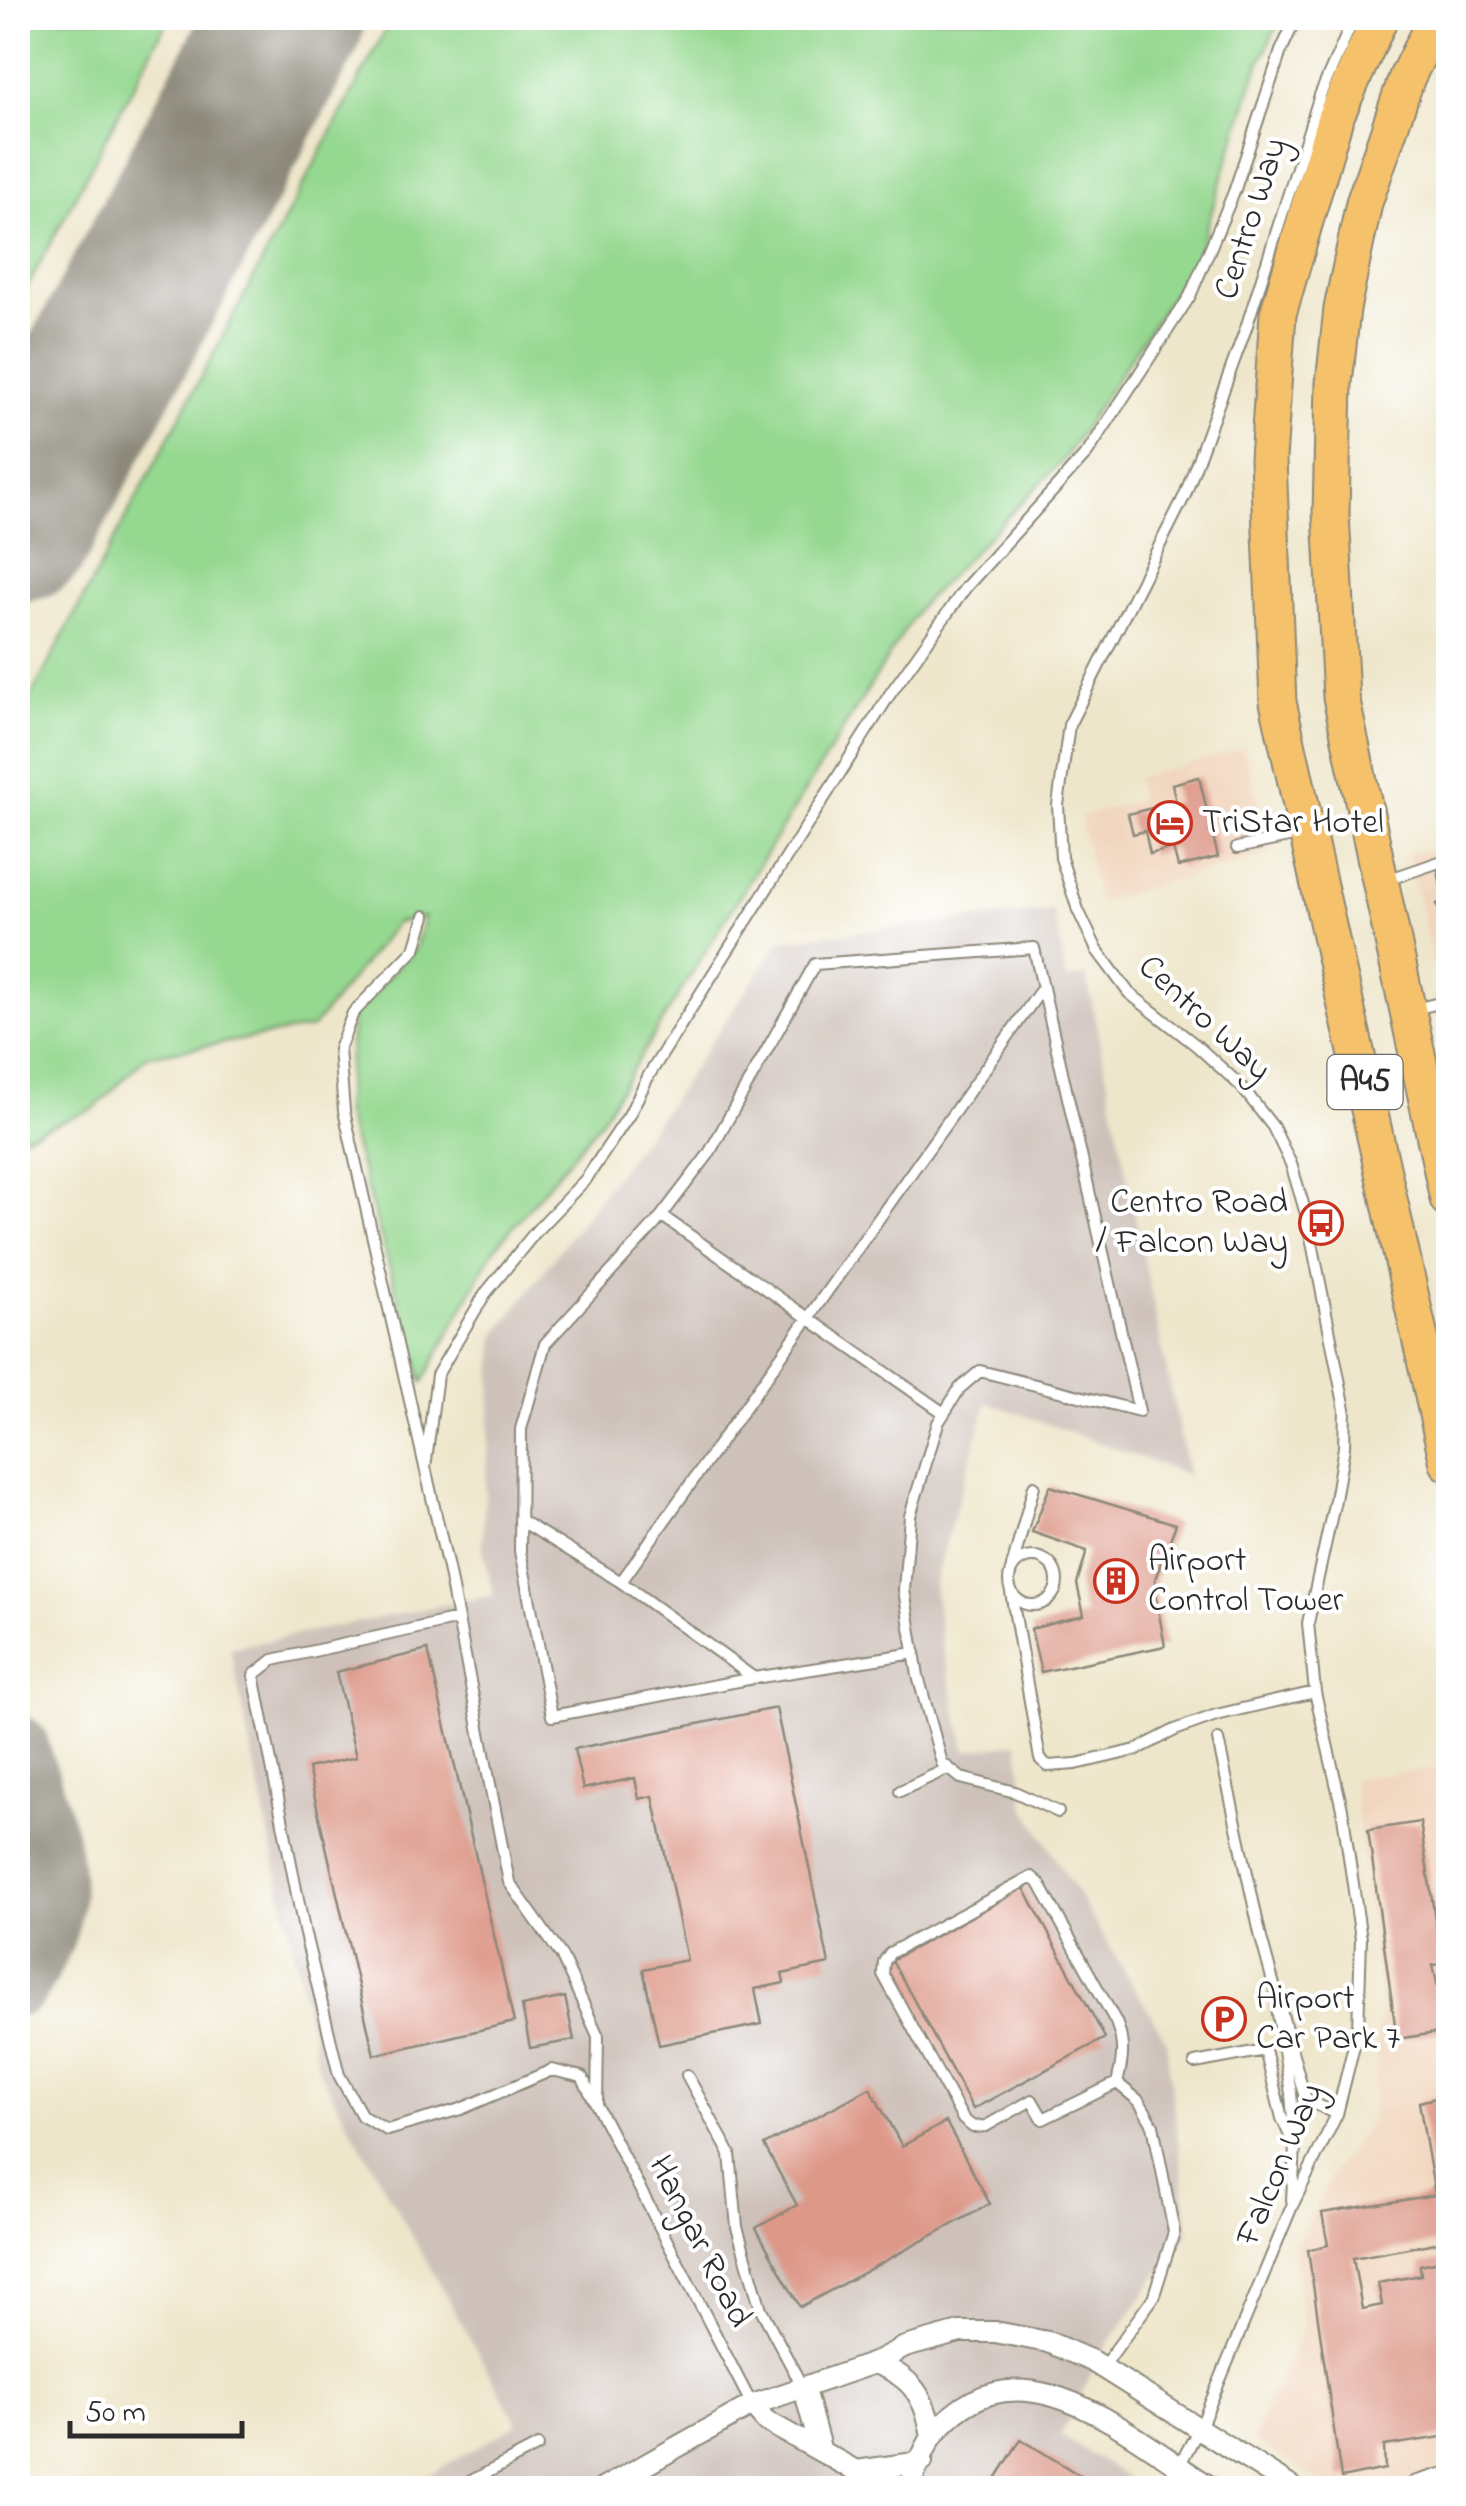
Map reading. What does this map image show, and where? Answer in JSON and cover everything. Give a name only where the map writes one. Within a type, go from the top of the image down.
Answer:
[{"type":"highway","name":"A45","points":[[1380,18],[1336,118],[1278,314],[1268,460],[1278,702],[1448,1463]]},
{"type":"highway","name":"A45","points":[[1436,18],[1407,78],[1364,203],[1342,309],[1334,383],[1331,514],[1340,698],[1448,1198]]},
{"type":"street","points":[[604,2488],[752,2405],[960,2332],[996,2332],[1048,2342],[1102,2368],[1293,2488]]},
{"type":"street","points":[[874,2363],[896,2371],[917,2392],[929,2418],[932,2437]]},
{"type":"street","points":[[804,2389],[820,2448]]},
{"type":"street","points":[[908,2488],[932,2437],[955,2412],[970,2402],[1013,2390],[1073,2400],[1212,2488]]},
{"type":"street","points":[[752,2405],[766,2421],[856,2471],[922,2462]]},
{"type":"lane","points":[[425,1468],[437,1375],[484,1294],[537,1230],[586,1180],[630,1116],[650,1075],[890,694],[966,587],[1088,452],[1190,296],[1234,192],[1281,51],[1296,18]]},
{"type":"lane","name":"Centro Way","points":[[1342,1809],[1315,1692],[1308,1623],[1344,1448],[1345,1409],[1307,1217],[1291,1164],[1273,1127],[1241,1086],[1129,992],[1097,950],[1078,910],[1061,858],[1058,805],[1069,724],[1185,495],[1246,328],[1320,94],[1354,18]]},
{"type":"lane","points":[[1238,848],[1308,833]]},
{"type":"lane","points":[[1381,881],[1448,859]]},
{"type":"lane","points":[[425,916],[415,948],[353,1012],[339,1050],[344,1111],[458,1619],[510,1882],[561,1956],[598,2036],[597,2105]]},
{"type":"lane","points":[[914,1653],[552,1716],[520,1552],[522,1429],[545,1344],[662,1216],[708,1155],[815,964],[1034,948],[1139,1411],[980,1371],[960,1388],[938,1423],[910,1516],[904,1590],[914,1653],[942,1763],[961,1778],[1015,1792],[1058,1812]]},
{"type":"lane","points":[[622,1582],[1043,987]]},
{"type":"lane","points":[[1408,1010],[1448,1002]]},
{"type":"lane","points":[[662,1216],[944,1413]]},
{"type":"lane","points":[[1034,1486],[1009,1576],[1040,1759],[1048,1766],[1076,1764],[1136,1750],[1216,1715],[1315,1692]]},
{"type":"lane","points":[[520,1520],[622,1582],[754,1678]]},
{"type":"lane","points":[[1012,1569],[1024,1558],[1040,1557],[1054,1566],[1058,1582],[1052,1597],[1039,1605],[1023,1603],[1012,1592]]},
{"type":"lane","points":[[458,1619],[273,1660],[254,1675],[304,1930],[339,2075],[362,2116],[387,2130],[460,2109],[552,2070],[582,2077],[597,2105]]},
{"type":"lane","points":[[1218,1740],[1274,1990],[1295,2146],[1292,2206]]},
{"type":"lane","points":[[900,1792],[949,1768]]},
{"type":"lane","name":"Falcon Way","points":[[1178,2468],[1292,2206],[1337,2114],[1358,2029],[1362,1983],[1361,1939],[1342,1809]]},
{"type":"lane","points":[[1032,1878],[1040,1883],[1116,2022],[1124,2058],[1118,2083],[1043,2119],[1032,2100],[986,2126],[973,2127],[963,2119],[892,1990],[884,1974],[884,1962],[890,1953],[1032,1878]]},
{"type":"lane","points":[[1274,1990],[1307,2100],[1337,2114]]},
{"type":"lane","points":[[1196,2063],[1265,2050],[1282,2118],[1295,2146]]},
{"type":"lane","points":[[687,2074],[730,2154],[737,2227],[761,2309],[804,2389]]},
{"type":"lane","points":[[1102,2368],[1154,2298],[1174,2232],[1153,2125],[1140,2101],[1118,2083]]},
{"type":"lane","name":"Hangar Road","points":[[597,2105],[752,2405]]},
{"type":"lane","points":[[458,2488],[538,2446]]},
{"type":"lane","points":[[1410,2488],[1414,2482],[1448,2472]]},
{"type":"shaded area","points":[[1244,748],[1270,853],[1098,902],[1080,817],[1140,800],[1136,778]]},
{"type":"shaded area","points":[[1448,847],[1448,1028],[1408,854]]},
{"type":"shaded area","points":[[1053,911],[1067,980],[1086,975],[1188,1475],[987,1402],[934,1583],[942,1645],[966,1751],[1018,1742],[1025,1807],[1166,2040],[1189,2232],[1101,2354],[1061,2435],[1143,2488],[406,2488],[518,2424],[319,2071],[230,1648],[493,1595],[482,1544],[495,1336],[658,1119],[781,940]]},
{"type":"shaded area","points":[[1448,1767],[1448,2488],[1331,2488],[1252,2440],[1303,2327],[1294,2251],[1330,2177],[1372,2119],[1381,2001],[1352,1778]]},
{"type":"green space","points":[[18,18],[169,18],[18,305]]},
{"type":"green space","points":[[392,18],[1281,18],[1259,64],[1197,257],[1063,460],[919,607],[599,1123],[493,1251],[423,1382],[344,1111],[353,1013],[415,949],[424,917],[396,923],[312,1028],[146,1056],[94,1109],[18,1138],[18,721]]},
{"type":"building","name":"TriStar Hotel","points":[[1199,777],[1218,857],[1178,867],[1173,848],[1150,854],[1145,831],[1133,834],[1128,814],[1176,802],[1172,784]]},
{"type":"building","points":[[1448,869],[1447,946],[1437,904],[1444,901],[1438,871]]},
{"type":"building","name":"Airport Control Tower","points":[[1050,1486],[1176,1524],[1155,1579],[1165,1646],[1041,1672],[1031,1629],[1084,1615],[1077,1584],[1087,1551],[1032,1532]]},
{"type":"building","points":[[428,1650],[514,2022],[374,2055],[308,1768],[356,1757],[336,1672]]},
{"type":"building","points":[[776,1708],[829,1964],[782,1974],[784,1983],[755,1989],[762,2024],[659,2045],[643,1969],[687,1960],[653,1796],[639,1799],[635,1778],[583,1789],[574,1749]]},
{"type":"building","points":[[1420,1822],[1442,1964],[1433,1965],[1448,2031],[1397,2039],[1368,1830]]},
{"type":"building","points":[[1024,1888],[1105,2038],[973,2109],[892,1960]]},
{"type":"building","points":[[565,1997],[574,2040],[530,2048],[522,2006]]},
{"type":"building","points":[[870,2088],[902,2146],[946,2122],[990,2204],[800,2307],[756,2228],[797,2205],[764,2145]]},
{"type":"building","points":[[1448,2095],[1448,2436],[1384,2446],[1385,2469],[1341,2478],[1308,2250],[1328,2245],[1322,2213],[1435,2195],[1419,2102]],"holes":[[[1441,2242],[1444,2260],[1420,2265],[1421,2275],[1378,2283],[1382,2305],[1362,2309],[1353,2258]]]},
{"type":"building","points":[[1021,2439],[1100,2488],[990,2488]]},
{"type":"taxiway","points":[[18,1746],[44,1829],[53,1894],[45,1934],[18,1986]]},
{"type":"runway","points":[[18,525],[287,18]]},
{"type":"place","name":"TriStar Hotel","points":[[1170,823]]},
{"type":"place","name":"Centro Road / Falcon Way","points":[[1321,1223]]},
{"type":"place","name":"Airport Control Tower","points":[[1116,1581]]},
{"type":"place","name":"Airport Car Park 7","points":[[1224,2019]]}]
